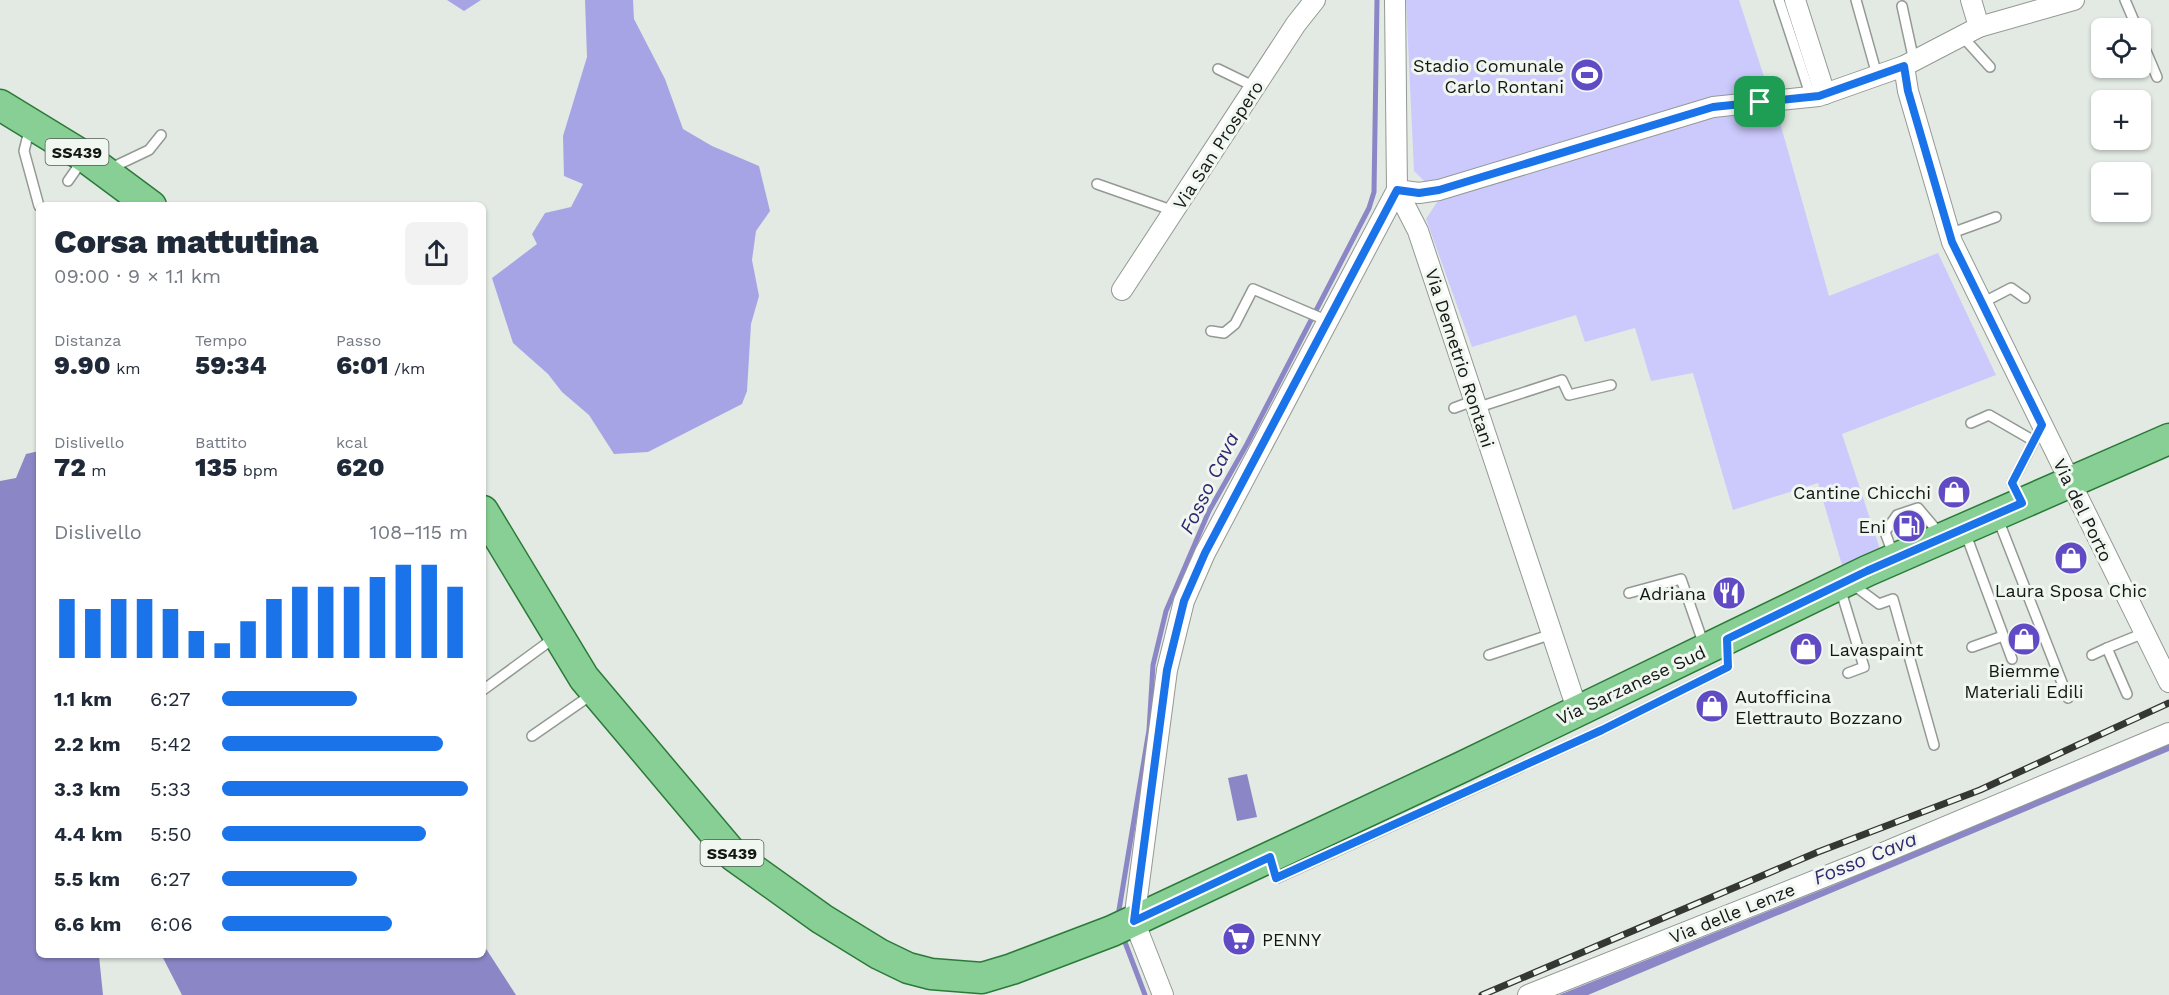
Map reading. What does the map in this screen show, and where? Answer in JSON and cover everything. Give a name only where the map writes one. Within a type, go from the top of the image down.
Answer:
[{"type":"main road","name":"SS439","points":[[0,105],[95,164],[135,198]]},
{"type":"main road","name":"Via Sarzanese Sud","points":[[1125,925],[1505,747],[1577,710],[1894,559],[2169,439]]},
{"type":"main road","name":"SS439","points":[[491,529],[557,636],[596,692],[688,805],[734,856],[822,919],[879,954],[951,986],[1012,969],[1125,925]]},
{"type":"street","name":"Via San Prospero","points":[[1122,290],[1315,0]]},
{"type":"street","name":"Via Demetrio Rontani","points":[[1395,0],[1397,190],[1418,231],[1577,710]]},
{"type":"street","points":[[1795,0],[1818,95]]},
{"type":"street","points":[[1970,31],[1971,0]]},
{"type":"street","points":[[1163,995],[1125,925],[1167,670],[1184,601],[1205,553],[1324,319],[1397,190],[1419,193],[1439,190],[1713,107],[1818,95],[1909,64],[1970,31],[2074,0]]},
{"type":"street","name":"Via del Porto","points":[[1909,64],[1908,91],[1949,234],[1982,303],[2038,433],[2070,482],[2169,682]]},
{"type":"street","name":"Via delle Lenze","points":[[1528,995],[1859,863],[2169,733]]},
{"type":"lane","points":[[1779,0],[1818,95]]},
{"type":"lane","points":[[1856,0],[1877,75]]},
{"type":"lane","points":[[2125,0],[2133,18]]},
{"type":"lane","points":[[1902,6],[1909,64]]},
{"type":"lane","points":[[1970,31],[1990,67]]},
{"type":"lane","points":[[2151,63],[2157,77]]},
{"type":"lane","points":[[1218,69],[1255,87]]},
{"type":"lane","points":[[31,123],[24,151],[38,202]]},
{"type":"lane","points":[[68,181],[95,164],[149,150],[161,135]]},
{"type":"lane","points":[[1097,184],[1175,212]]},
{"type":"lane","points":[[1949,234],[1996,217]]},
{"type":"lane","points":[[1982,303],[2011,288],[2025,298]]},
{"type":"lane","points":[[1211,331],[1224,333],[1235,324],[1253,289],[1324,319]]},
{"type":"lane","points":[[1454,408],[1474,405],[1563,380],[1569,395],[1611,385]]},
{"type":"lane","points":[[1971,423],[1989,415],[2038,433],[2012,483],[2009,508],[2068,698]]},
{"type":"lane","points":[[1894,559],[1885,532],[1897,514],[1918,508],[1954,533],[2012,659]]},
{"type":"lane","points":[[1270,857],[1276,878],[1602,730],[1728,667],[1681,579],[1629,593]]},
{"type":"lane","points":[[1844,583],[1864,667],[1848,673]]},
{"type":"lane","points":[[1844,583],[1879,604],[1893,599],[1934,745]]},
{"type":"lane","points":[[2092,655],[2144,633]]},
{"type":"lane","points":[[1489,655],[1552,634]]},
{"type":"lane","points":[[486,688],[557,636]]},
{"type":"lane","points":[[1971,647],[2003,636]]},
{"type":"lane","points":[[2107,648],[2127,694]]},
{"type":"lane","points":[[532,736],[596,692]]},
{"type":"shaded area","points":[[447,0],[481,0],[464,11]]},
{"type":"shaded area","points":[[585,0],[633,0],[634,19],[665,79],[683,129],[712,146],[759,166],[770,211],[756,231],[752,260],[759,296],[751,324],[747,391],[742,404],[648,452],[614,454],[589,415],[562,392],[548,374],[513,343],[492,278],[537,244],[532,234],[545,213],[571,207],[583,184],[564,176],[563,136],[587,57]]},
{"type":"shaded area","name":"Stadio Comunale Carlo Rontani","points":[[1406,0],[1739,0],[1770,95],[1434,184],[1426,183],[1414,171]]},
{"type":"shaded area","points":[[1714,114],[1779,119],[1829,296],[1938,253],[1996,375],[1842,434],[1882,555],[1844,572],[1818,483],[1733,510],[1693,373],[1651,381],[1635,328],[1585,342],[1576,315],[1472,347],[1426,219],[1439,199]]},
{"type":"shaded area","points":[[36,452],[36,958],[99,958],[103,995],[0,995],[0,481],[16,478],[26,454]]},
{"type":"shaded area","points":[[2169,744],[2169,751],[1588,995],[1559,995],[1834,885]]},
{"type":"shaded area","points":[[1247,774],[1257,817],[1237,821],[1228,778]]},
{"type":"shaded area","points":[[486,949],[516,995],[182,995],[163,958],[486,958]]},
{"type":"waterway","name":"Fosso Cava","points":[[1118,916],[1149,730],[1153,665],[1166,611],[1209,511],[1247,444],[1369,208],[1374,192],[1377,0]]},
{"type":"waterway","name":"Fosso Cava","points":[[1123,937],[1145,995]]},
{"type":"railway","points":[[1482,995],[1818,852],[1980,790],[2169,703]]},
{"type":"place","name":"Stadio Comunale Carlo Rontani","points":[[1587,75]]},
{"type":"place","name":"Cantine Chicchi","points":[[1954,492]]},
{"type":"place","name":"Eni","points":[[1909,526]]},
{"type":"place","name":"Laura Sposa Chic","points":[[2071,558]]},
{"type":"place","name":"Adriana","points":[[1729,593]]},
{"type":"place","name":"Biemme Materiali Edili","points":[[2024,639]]},
{"type":"place","name":"Lavaspaint","points":[[1806,649]]},
{"type":"place","name":"Autofficina Elettrauto Bozzano","points":[[1712,706]]},
{"type":"place","name":"PENNY","points":[[1239,939]]},
{"type":"route","points":[[1904,66],[1908,91],[1952,242],[2042,425],[2012,483],[2022,503],[1867,571],[1727,639],[1728,667],[1602,730],[1276,878],[1270,857],[1134,921],[1167,670],[1184,601],[1205,553],[1397,190],[1419,193],[1439,190],[1713,107],[1760,102],[1819,96],[1904,66]]}]
